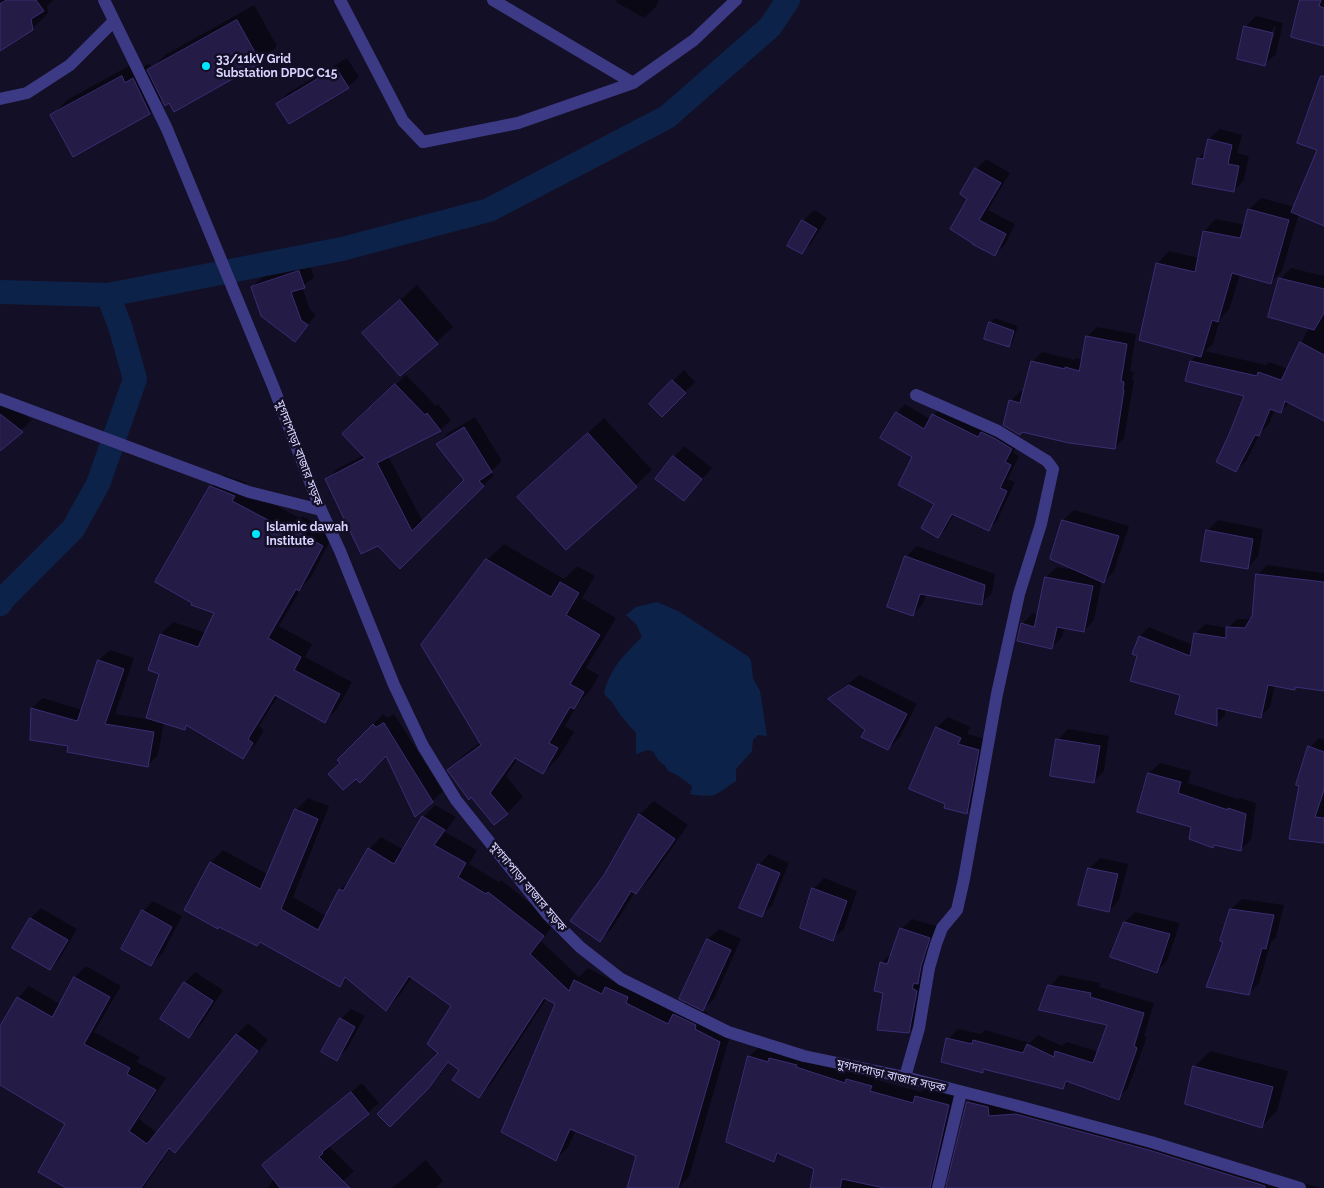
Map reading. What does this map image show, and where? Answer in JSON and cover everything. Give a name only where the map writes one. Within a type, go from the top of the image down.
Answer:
[{"type":"street","name":"মুগদাপাড়া বাজার সড়ক","points":[[104,0],[167,129],[273,386],[321,510],[340,550],[394,684],[423,746],[456,800],[548,915],[580,947],[621,979],[728,1032],[804,1056],[904,1077],[1151,1142],[1300,1188]]},
{"type":"street","points":[[340,0],[403,121],[423,142],[518,123],[633,83],[694,40],[736,0]]},
{"type":"street","points":[[493,0],[633,83]]},
{"type":"street","points":[[0,99],[27,93],[70,65],[114,22]]},
{"type":"street","points":[[904,1077],[919,1028],[929,968],[936,944],[942,928],[957,910],[997,694],[1020,594],[1041,524],[1053,469],[1046,461],[998,431],[916,395]]},
{"type":"street","points":[[0,399],[249,492],[321,510]]},
{"type":"street","points":[[938,1188],[961,1092]]},
{"type":"water","points":[[657,602],[678,611],[749,657],[753,678],[760,691],[767,736],[758,735],[753,740],[752,751],[736,769],[736,781],[714,795],[690,794],[692,786],[668,771],[657,759],[654,752],[648,750],[636,754],[636,733],[604,694],[614,669],[642,637],[636,624],[626,615],[636,607]]},
{"type":"building","points":[[7,0],[36,0],[44,11],[31,19],[33,30],[0,51],[0,4]]},
{"type":"building","points":[[1300,0],[1321,0],[1319,6],[1324,8],[1324,46],[1291,37]]},
{"type":"building","name":"33/11kV Grid Substation DPDC C15","points":[[237,20],[261,63],[174,112],[169,103],[165,106],[147,70]]},
{"type":"building","points":[[1244,26],[1273,33],[1265,66],[1237,59]]},
{"type":"building","points":[[336,68],[349,88],[289,124],[276,104]]},
{"type":"building","points":[[122,76],[125,83],[133,78],[150,114],[73,157],[50,115]]},
{"type":"building","points":[[1321,76],[1324,76],[1324,226],[1291,212],[1317,150],[1297,143]]},
{"type":"building","points":[[1208,139],[1232,145],[1228,164],[1239,166],[1234,192],[1192,184],[1197,158],[1203,159]]},
{"type":"building","points":[[975,168],[1001,183],[979,220],[1006,234],[995,256],[972,244],[950,229],[967,199],[960,194]]},
{"type":"building","points":[[1248,209],[1289,220],[1271,284],[1232,273],[1218,322],[1212,320],[1201,357],[1139,340],[1156,263],[1195,272],[1203,231],[1240,238]]},
{"type":"building","points":[[802,220],[817,229],[802,254],[787,246]]},
{"type":"building","points":[[299,271],[305,288],[291,292],[301,320],[308,325],[295,342],[261,316],[251,287]]},
{"type":"building","points":[[1279,278],[1324,289],[1324,313],[1314,330],[1268,317]]},
{"type":"building","points":[[400,300],[438,344],[400,376],[362,333]]},
{"type":"building","points":[[989,322],[1014,331],[1009,347],[984,339]]},
{"type":"building","points":[[1086,336],[1127,344],[1121,381],[1124,382],[1124,390],[1115,449],[1069,443],[1022,432],[1020,435],[1003,425],[1009,400],[1020,403],[1031,361],[1079,371]]},
{"type":"building","points":[[1300,342],[1324,355],[1324,421],[1285,401],[1281,413],[1270,409],[1259,436],[1255,435],[1236,472],[1216,462],[1244,396],[1185,381],[1190,361],[1257,376],[1258,372],[1281,380]]},
{"type":"building","points":[[672,380],[686,393],[662,417],[649,404]]},
{"type":"building","points":[[395,384],[425,415],[427,413],[441,431],[377,463],[412,531],[464,480],[436,444],[464,427],[492,472],[479,481],[484,486],[400,569],[378,546],[361,554],[325,479],[365,458],[342,434]]},
{"type":"building","points":[[896,412],[924,429],[932,414],[978,437],[981,432],[1012,449],[1005,462],[1011,465],[1000,488],[1007,491],[989,531],[952,514],[938,538],[921,528],[934,504],[898,485],[912,457],[880,438]]},
{"type":"building","points":[[0,414],[23,432],[0,451]]},
{"type":"building","points":[[588,433],[637,487],[566,550],[517,497]]},
{"type":"building","points":[[673,456],[702,479],[684,501],[655,479]]},
{"type":"building","points":[[210,486],[235,496],[232,501],[287,530],[289,527],[323,546],[299,591],[296,589],[268,638],[301,657],[294,670],[340,694],[325,723],[275,695],[248,739],[253,743],[243,759],[186,725],[185,730],[146,718],[159,674],[148,670],[160,634],[198,647],[214,613],[191,605],[192,603],[155,582]]},
{"type":"building","points":[[1062,520],[1119,536],[1104,583],[1050,559]]},
{"type":"building","points":[[1206,530],[1253,539],[1248,569],[1201,561]]},
{"type":"building","points":[[905,556],[985,585],[982,605],[920,594],[913,616],[887,607]]},
{"type":"building","points":[[486,559],[551,597],[560,582],[579,593],[566,615],[600,635],[570,684],[584,692],[574,709],[570,707],[549,743],[558,748],[543,774],[515,758],[490,793],[508,814],[494,825],[471,797],[469,800],[447,770],[481,745],[421,645]]},
{"type":"building","points":[[1256,574],[1324,582],[1324,691],[1295,687],[1295,690],[1268,685],[1261,718],[1217,708],[1217,726],[1175,714],[1180,695],[1130,681],[1137,656],[1132,654],[1139,636],[1190,656],[1194,633],[1226,638],[1226,627],[1245,628],[1252,616]]},
{"type":"building","points":[[1045,577],[1093,586],[1084,632],[1057,627],[1052,649],[1017,641],[1021,623],[1034,627]]},
{"type":"building","points":[[98,660],[124,669],[105,724],[154,732],[148,767],[67,752],[68,746],[30,740],[31,708],[77,721]]},
{"type":"building","points":[[849,685],[907,714],[888,750],[861,737],[865,730],[828,699]]},
{"type":"building","points":[[384,723],[433,802],[415,817],[386,756],[360,783],[356,779],[343,790],[328,774],[340,763],[337,760],[373,724],[376,727]]},
{"type":"building","points":[[936,727],[961,738],[958,744],[979,750],[967,814],[944,808],[945,804],[909,789]]},
{"type":"building","points":[[1056,739],[1100,746],[1094,783],[1050,776]]},
{"type":"building","points":[[1308,746],[1324,752],[1324,790],[1315,817],[1324,818],[1324,843],[1289,839],[1299,786],[1296,785]]},
{"type":"building","points":[[1148,773],[1181,782],[1178,793],[1246,814],[1241,851],[1214,845],[1213,848],[1189,839],[1191,827],[1137,812]]},
{"type":"building","points":[[295,809],[318,819],[281,909],[318,930],[339,889],[343,891],[368,848],[394,864],[422,816],[445,830],[434,845],[466,863],[458,877],[486,894],[488,892],[544,936],[530,954],[569,991],[574,980],[602,994],[605,987],[628,997],[626,1003],[668,1024],[673,1014],[696,1025],[695,1029],[720,1042],[678,1188],[627,1188],[636,1156],[570,1129],[556,1161],[501,1132],[555,1004],[544,998],[479,1098],[452,1080],[459,1070],[448,1062],[428,1089],[390,1127],[377,1114],[438,1053],[427,1044],[451,1006],[409,976],[386,1011],[345,977],[340,987],[260,942],[257,946],[219,927],[218,929],[184,910],[210,862],[260,889]]},
{"type":"building","points":[[639,814],[675,839],[636,894],[631,891],[600,942],[570,921],[604,875]]},
{"type":"building","points":[[758,864],[780,873],[762,917],[739,908]]},
{"type":"building","points":[[1088,868],[1118,874],[1109,912],[1078,905]]},
{"type":"building","points":[[812,888],[847,901],[833,941],[800,928]]},
{"type":"building","points":[[1230,909],[1274,915],[1266,949],[1262,948],[1249,995],[1206,987],[1223,942],[1220,941]]},
{"type":"building","points":[[142,910],[172,927],[151,966],[121,949]]},
{"type":"building","points":[[30,918],[68,940],[50,970],[12,948]]},
{"type":"building","points":[[1124,922],[1170,934],[1157,973],[1110,957]]},
{"type":"building","points":[[900,928],[930,938],[921,966],[918,984],[914,983],[912,988],[917,991],[909,1033],[877,1030],[883,993],[874,991],[880,962],[887,964]]},
{"type":"building","points":[[707,939],[731,950],[703,1011],[679,999]]},
{"type":"building","points":[[74,977],[110,997],[84,1044],[130,1068],[127,1074],[156,1090],[129,1131],[147,1144],[236,1034],[258,1051],[175,1153],[169,1148],[141,1188],[66,1188],[38,1172],[65,1124],[0,1085],[0,1026],[17,997],[52,1017]]},
{"type":"building","points":[[184,982],[213,1001],[189,1038],[160,1019]]},
{"type":"building","points":[[1048,985],[1091,993],[1090,997],[1144,1013],[1134,1046],[1137,1048],[1119,1100],[1066,1081],[1063,1089],[983,1069],[983,1073],[941,1062],[946,1038],[972,1044],[973,1040],[1023,1053],[1027,1044],[1054,1057],[1055,1051],[1093,1063],[1107,1025],[1039,1010]]},
{"type":"building","points":[[340,1018],[355,1027],[337,1061],[321,1052]]},
{"type":"building","points":[[748,1056],[768,1062],[769,1058],[797,1065],[796,1067],[845,1083],[846,1079],[872,1086],[870,1091],[913,1103],[915,1096],[949,1105],[930,1188],[884,1188],[842,1179],[840,1188],[810,1188],[814,1169],[777,1153],[774,1162],[726,1142]]},
{"type":"building","points":[[1193,1066],[1273,1087],[1262,1128],[1185,1104]]},
{"type":"building","points":[[351,1092],[369,1114],[322,1152],[319,1157],[350,1188],[280,1188],[262,1165]]},
{"type":"building","points":[[967,1102],[988,1107],[989,1116],[1016,1114],[1149,1150],[1265,1186],[1265,1188],[946,1188]]},
{"type":"waterway","points":[[0,292],[108,295],[342,249],[489,210],[667,117],[770,27],[788,0]]},
{"type":"waterway","points":[[0,604],[73,529],[98,484],[135,379],[120,326],[108,295]]},
{"type":"place","name":"33/11kV Grid Substation DPDC C15","points":[[206,66]]},
{"type":"place","name":"Islamic dawah Institute","points":[[256,534]]}]
